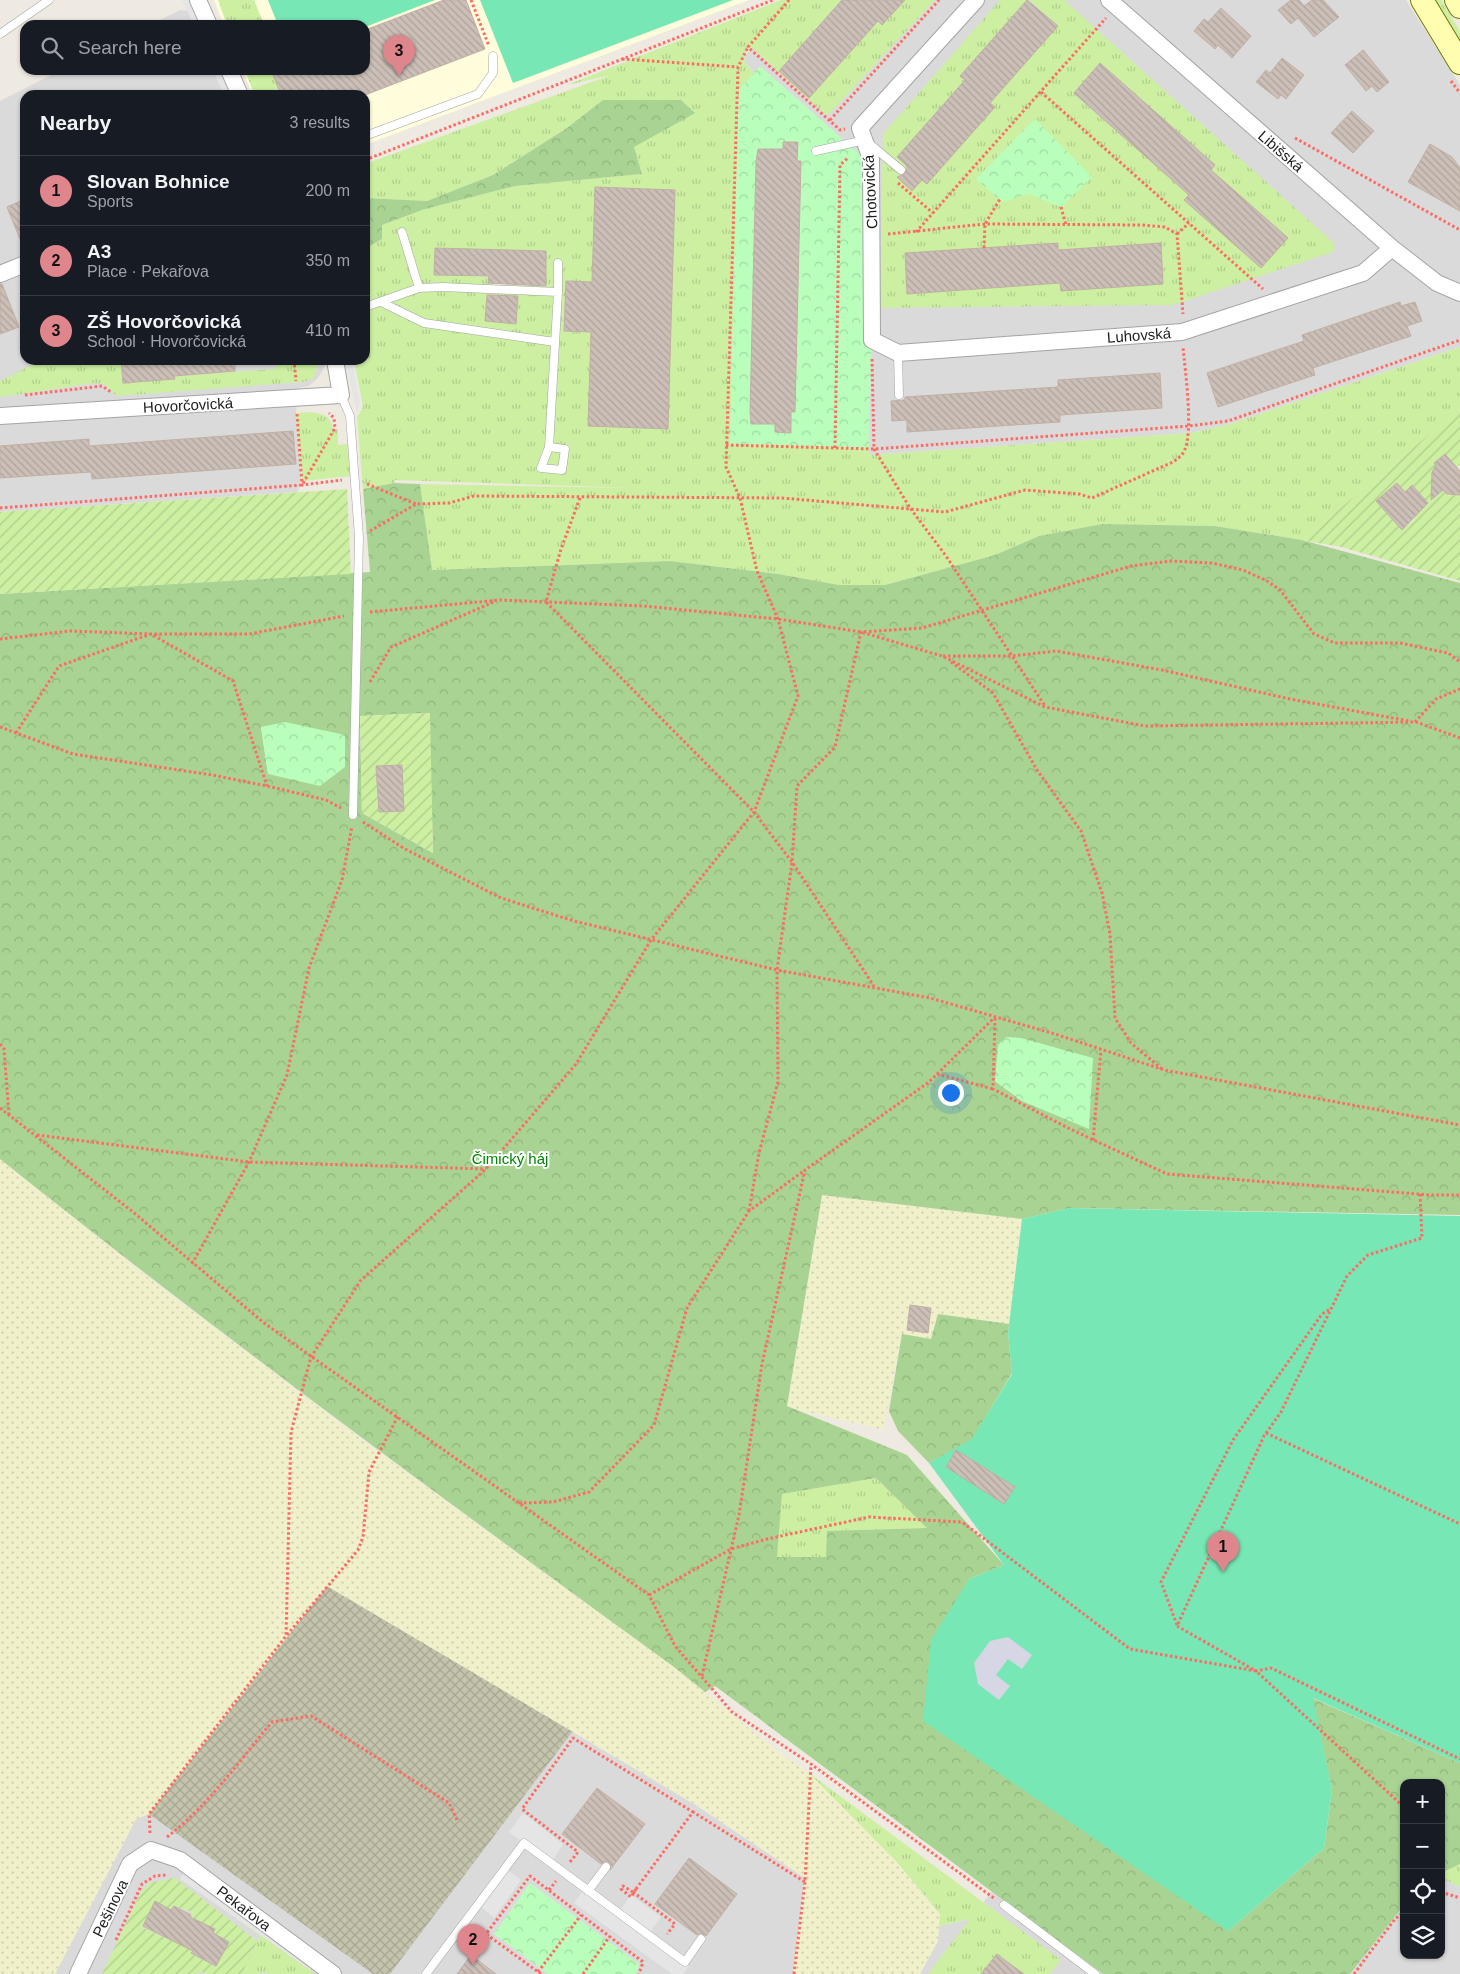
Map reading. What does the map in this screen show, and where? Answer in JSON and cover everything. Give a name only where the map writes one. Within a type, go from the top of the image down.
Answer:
[{"type":"main road","points":[[1422,0],[1460,63]]},
{"type":"main road","points":[[1456,0],[1460,7]]},
{"type":"street","points":[[198,0],[207,20]]},
{"type":"street","points":[[860,137],[976,0]]},
{"type":"street","name":"Libišská","points":[[1113,3],[1392,248],[1437,283],[1460,293]]},
{"type":"street","points":[[231,75],[238,90]]},
{"type":"street","name":"Chotovická","points":[[860,137],[871,160],[872,340]]},
{"type":"street","name":"Luhovská","points":[[898,353],[1182,332],[1363,273],[1392,248]]},
{"type":"street","points":[[0,274],[20,266]]},
{"type":"street","points":[[872,340],[898,353]]},
{"type":"street","points":[[337,365],[341,395]]},
{"type":"street","name":"Hovorčovická","points":[[0,416],[341,395]]},
{"type":"street","name":"Pekařova","points":[[151,1850],[180,1860],[329,1973]]},
{"type":"street","name":"Pešinova","points":[[78,1974],[130,1864],[151,1850]]},
{"type":"lane","points":[[20,20],[49,0]]},
{"type":"lane","points":[[0,34],[20,20]]},
{"type":"lane","points":[[370,134],[478,94],[492,73],[493,56]]},
{"type":"lane","points":[[816,151],[860,137],[901,170]]},
{"type":"lane","points":[[402,232],[419,288]]},
{"type":"lane","points":[[550,446],[558,263]]},
{"type":"lane","points":[[370,306],[383,303],[419,288],[443,287],[558,292]]},
{"type":"lane","points":[[383,303],[424,323],[555,342]]},
{"type":"lane","points":[[898,353],[898,394]]},
{"type":"lane","points":[[341,395],[350,416],[359,537],[357,704],[353,815]]},
{"type":"lane","points":[[426,1974],[524,1843],[685,1962],[701,1939]]},
{"type":"lane","points":[[588,1891],[606,1867]]},
{"type":"lane","points":[[1004,1905],[1095,1974]]},
{"type":"path","points":[[471,0],[493,56]]},
{"type":"path","points":[[370,158],[618,59],[774,0]]},
{"type":"path","points":[[286,1636],[291,1432],[311,1357],[361,1280],[486,1169],[576,1064],[651,940],[754,812],[798,696],[778,619],[757,571],[740,498],[726,467],[738,67],[748,47],[789,0]]},
{"type":"path","points":[[830,120],[939,0]]},
{"type":"path","points":[[916,233],[1040,92],[1113,3]]},
{"type":"path","points":[[748,47],[840,130],[860,137]]},
{"type":"path","points":[[618,59],[738,67]]},
{"type":"path","points":[[1040,92],[1277,301]]},
{"type":"path","points":[[840,130],[860,137]]},
{"type":"path","points":[[1287,134],[1460,230]]},
{"type":"path","points":[[835,448],[840,165],[858,148],[860,137]]},
{"type":"path","points":[[912,196],[933,214]]},
{"type":"path","points":[[984,248],[985,224],[1000,199]]},
{"type":"path","points":[[1062,207],[1066,224]]},
{"type":"path","points":[[1177,234],[1189,223]]},
{"type":"path","points":[[872,235],[916,233],[985,224],[1142,225],[1165,227],[1177,234]]},
{"type":"path","points":[[0,508],[302,485],[354,479],[416,504],[449,503],[474,496],[782,498],[945,512],[1025,490],[1079,494],[1092,498],[1173,462],[1184,453],[1188,440],[1189,426],[1182,332],[1184,300],[1177,234]]},
{"type":"path","points":[[872,340],[874,449],[910,508],[946,556],[1045,706]]},
{"type":"path","points":[[726,444],[874,449],[1189,426],[1228,421],[1460,340]]},
{"type":"path","points":[[294,365],[302,485]]},
{"type":"path","points":[[302,485],[335,428],[334,418],[325,412]]},
{"type":"path","points":[[546,602],[561,548],[580,498]]},
{"type":"path","points":[[359,537],[416,504]]},
{"type":"path","points":[[861,632],[922,628],[1131,566],[1171,561],[1212,563],[1243,570],[1267,581],[1280,590],[1314,634],[1334,643],[1400,642],[1448,653],[1460,662]]},
{"type":"path","points":[[357,704],[390,647],[500,600]]},
{"type":"path","points":[[0,639],[70,631],[151,634],[249,634],[357,614],[500,600],[643,606],[778,619],[861,632],[942,656],[1045,706],[1145,726],[1416,722],[1436,699],[1460,689]]},
{"type":"path","points":[[546,602],[754,812],[792,862],[874,986]]},
{"type":"path","points":[[749,1211],[759,1153],[778,1082],[777,970],[792,862],[797,786],[835,747],[861,632]]},
{"type":"path","points":[[16,733],[59,666],[151,634],[233,681],[267,786]]},
{"type":"path","points":[[942,656],[1012,656],[1056,651],[1162,670],[1290,700],[1416,722],[1460,738]]},
{"type":"path","points":[[942,656],[993,693],[1036,770],[1081,830],[1102,893],[1110,934],[1115,1018],[1130,1043],[1164,1070]]},
{"type":"path","points":[[0,727],[73,754],[212,775],[326,800],[405,848],[501,898],[574,921],[777,970],[874,986],[930,998],[995,1016],[1164,1070],[1460,1125]]},
{"type":"path","points":[[192,1264],[249,1162],[287,1075],[309,968],[342,880],[353,815]]},
{"type":"path","points":[[518,1503],[552,1502],[589,1492],[654,1425],[687,1308],[749,1211],[936,1074],[995,1016]]},
{"type":"path","points":[[993,1089],[995,1016]]},
{"type":"path","points":[[0,1044],[4,1049],[10,1116]]},
{"type":"path","points":[[1093,1140],[1101,1050]]},
{"type":"path","points":[[936,1074],[993,1089],[1093,1140],[1167,1174],[1420,1194],[1460,1195]]},
{"type":"path","points":[[0,1108],[133,1212],[192,1264],[264,1323],[649,1595],[674,1646],[732,1712],[811,1764],[1004,1905]]},
{"type":"path","points":[[36,1135],[249,1162],[486,1169]]},
{"type":"path","points":[[702,1677],[732,1549],[762,1364],[805,1170]]},
{"type":"path","points":[[1177,1626],[1266,1433],[1280,1412],[1347,1276],[1368,1255],[1422,1238],[1420,1194]]},
{"type":"path","points":[[1331,1308],[1322,1314],[1233,1440],[1161,1582],[1177,1626],[1256,1672],[1400,1803]]},
{"type":"path","points":[[151,1850],[149,1814],[286,1636],[358,1550],[363,1537],[369,1472],[398,1416]]},
{"type":"path","points":[[1266,1433],[1460,1524]]},
{"type":"path","points":[[649,1595],[732,1549],[869,1517],[962,1522],[1130,1649],[1256,1672],[1272,1668],[1460,1758]]},
{"type":"path","points":[[151,1850],[180,1827],[222,1782],[272,1722],[311,1716],[449,1803],[457,1820]]},
{"type":"path","points":[[549,1890],[578,1852],[522,1809],[573,1738],[805,1882]]},
{"type":"path","points":[[794,1974],[805,1882],[811,1764]]},
{"type":"path","points":[[660,1944],[674,1924],[634,1891],[693,1812]]},
{"type":"path","points":[[112,1947],[142,1884],[155,1876],[176,1874]]},
{"type":"path","points":[[581,1915],[540,1973],[486,1934],[530,1876],[643,1962],[639,1974]]},
{"type":"path","points":[[1445,1893],[1460,1898]]},
{"type":"path","points":[[1354,1974],[1395,1919],[1401,1914]]},
{"type":"path","points":[[583,1974],[610,1936]]},
{"type":"shaded area","points":[[182,0],[190,0],[200,20],[192,20]]},
{"type":"shaded area","points":[[214,0],[749,0],[370,143],[370,90],[251,90],[244,75],[370,75],[370,20],[222,20]]},
{"type":"shaded area","points":[[792,0],[1406,0],[1460,85],[1460,347],[1227,425],[1191,433],[869,455],[869,448],[730,443],[739,90],[754,73],[743,58]]},
{"type":"shaded area","points":[[180,10],[188,11],[192,20],[160,20]]},
{"type":"shaded area","points":[[51,75],[215,75],[222,90],[22,90]]},
{"type":"shaded area","points":[[215,75],[223,75],[229,90],[222,90]]},
{"type":"shaded area","points":[[20,91],[20,365],[324,365],[318,378],[309,386],[299,388],[296,413],[301,477],[298,492],[0,512],[0,101]]},
{"type":"shaded area","points":[[346,365],[353,365],[360,402],[357,413]]},
{"type":"shaded area","points":[[0,1159],[150,1279],[369,1445],[674,1667],[777,1751],[809,1773],[896,1861],[940,1915],[938,1941],[920,1974],[793,1974],[805,1878],[696,1805],[327,1586],[149,1814],[136,1819],[55,1974],[0,1974]]},
{"type":"shaded area","points":[[822,1195],[1022,1219],[1009,1324],[938,1314],[931,1339],[902,1335],[883,1430],[787,1407]]},
{"type":"shaded area","points":[[327,1586],[696,1805],[805,1878],[793,1974],[55,1974],[136,1819],[149,1814]]},
{"type":"shaded area","points":[[327,1586],[573,1731],[390,1974],[373,1974],[149,1814]]},
{"type":"shaded area","points":[[1008,1637],[1032,1655],[1022,1669],[1008,1659],[996,1675],[1010,1686],[999,1700],[978,1684],[974,1663],[990,1641]]},
{"type":"shaded area","points":[[523,1813],[563,1844],[551,1863],[509,1832]]},
{"type":"shaded area","points":[[505,1868],[521,1880],[494,1918],[478,1904]]},
{"type":"shaded area","points":[[185,1871],[317,1962],[310,1970],[180,1879]]},
{"type":"shaded area","points":[[1445,1881],[1460,1887],[1460,1974],[1350,1974],[1400,1910],[1400,1959],[1445,1959]]},
{"type":"shaded area","points":[[585,1888],[618,1913],[631,1895],[661,1917],[648,1935],[689,1966],[683,1974],[672,1974],[574,1903]]},
{"type":"shaded area","points":[[992,1891],[1103,1974],[920,1974],[938,1941],[939,1926],[971,1919]]},
{"type":"green space","points":[[218,0],[254,0],[262,20],[225,20]]},
{"type":"green space","points":[[268,0],[435,0],[370,25],[370,20],[276,20]]},
{"type":"green space","points":[[480,0],[733,0],[513,83]]},
{"type":"green space","points":[[781,0],[842,0],[779,71],[809,98],[878,21],[882,25],[905,0],[935,0],[827,116],[751,47],[744,55],[745,63],[754,73],[739,90],[730,443],[869,448],[870,455],[1191,433],[1227,425],[1460,347],[1460,409],[1302,540],[1215,526],[1102,524],[1039,536],[995,555],[885,585],[839,585],[778,574],[670,561],[432,570],[420,484],[634,488],[395,480],[394,483],[363,489],[357,417],[363,407],[355,365],[370,365],[370,246],[382,239],[382,225],[425,209],[515,186],[642,174],[634,147],[603,101],[567,128],[493,175],[427,201],[370,198],[370,162],[611,75],[567,85]],"holes":[[[595,187],[674,190],[667,429],[588,426],[591,332],[564,331],[566,281],[592,282]],[[435,248],[546,252],[545,286],[493,285],[493,277],[435,275]],[[517,305],[516,324],[485,321]]]},
{"type":"green space","points":[[1000,0],[1027,0],[960,76],[965,80],[897,157],[907,166],[897,177],[922,180],[927,184],[995,107],[990,103],[1058,26],[1029,0],[1064,0],[1335,244],[1333,252],[1173,305],[880,308],[883,134]],"holes":[[[1100,64],[1215,165],[1211,170],[1287,238],[1261,268],[1185,200],[1189,195],[1074,94]],[[1058,243],[1058,250],[1160,243],[1163,283],[1061,291],[1060,283],[907,293],[905,253]]]},
{"type":"green space","points":[[1432,0],[1441,0],[1460,31],[1460,46]]},
{"type":"green space","points":[[760,66],[875,168],[869,448],[730,443],[739,90]],"holes":[[[783,142],[798,142],[797,161],[801,162],[795,412],[791,412],[791,432],[775,432],[775,424],[752,423],[758,149],[783,149]]]},
{"type":"green space","points":[[247,75],[273,75],[279,89],[276,90],[252,90]]},
{"type":"green space","points":[[603,100],[681,100],[695,113],[634,147],[642,174],[515,186],[425,209],[382,225],[382,239],[370,246],[370,198],[427,201],[493,175],[567,128]]},
{"type":"green space","points":[[1035,119],[1092,177],[1061,207],[1029,194],[1002,202],[976,179]]},
{"type":"green space","points":[[32,365],[122,365],[124,383],[174,379],[174,376],[275,369],[275,365],[318,365],[313,379],[302,382],[116,396],[104,384],[94,383],[0,397],[0,381]]},
{"type":"green space","points":[[1460,409],[1460,465],[1457,467],[1445,454],[1435,463],[1437,466],[1432,474],[1449,496],[1455,491],[1460,495],[1460,581],[1341,547],[1302,540]],"holes":[[[1397,483],[1405,492],[1412,485],[1422,496],[1414,520],[1404,528],[1399,527],[1379,504],[1378,500]]]},
{"type":"green space","points":[[312,412],[327,416],[331,421],[333,430],[338,429],[338,445],[349,444],[352,476],[302,481],[296,413]]},
{"type":"green space","name":"Čimický háj","points":[[394,483],[420,484],[432,570],[670,561],[778,574],[839,585],[885,585],[995,555],[1039,536],[1102,524],[1215,526],[1302,540],[1460,583],[1460,1215],[1070,1208],[1022,1219],[822,1195],[787,1406],[907,1455],[1004,1565],[969,1579],[1228,1931],[1324,1848],[1332,1790],[1312,1698],[1460,1763],[1460,1864],[1445,1871],[1445,1779],[1400,1779],[1400,1910],[1350,1974],[1103,1974],[715,1686],[705,1692],[674,1667],[250,1353],[0,1159],[0,594],[370,572],[363,489]],"holes":[[[429,713],[433,853],[362,813],[360,716]],[[261,727],[344,735],[345,767],[268,774]],[[995,1081],[1089,1128],[1022,1101]],[[876,1478],[927,1528],[827,1531],[826,1557],[777,1557],[782,1494]]]},
{"type":"green space","points":[[347,489],[351,574],[0,594],[0,512]]},
{"type":"green space","points":[[430,713],[433,853],[362,813],[360,716]],"holes":[[[402,765],[404,811],[379,812],[376,767]]]},
{"type":"green space","points":[[285,722],[345,735],[345,767],[320,786],[268,774],[261,727]]},
{"type":"green space","points":[[1006,1037],[1021,1038],[1093,1058],[1089,1129],[1022,1101],[995,1081],[998,1045]]},
{"type":"green space","points":[[1070,1208],[1460,1216],[1460,1763],[1313,1698],[1332,1790],[1324,1848],[1228,1931],[923,1721],[931,1640],[969,1579],[1004,1565],[929,1463],[972,1439],[1012,1374],[1008,1333],[1022,1219]]},
{"type":"green space","points":[[938,1314],[1009,1324],[1008,1333],[1012,1373],[972,1440],[929,1463],[898,1431],[889,1411],[902,1334],[931,1339]]},
{"type":"green space","points":[[876,1478],[928,1528],[827,1531],[827,1557],[776,1557],[782,1494]]},
{"type":"green space","points":[[809,1773],[1061,1960],[1050,1974],[1015,1974],[1018,1970],[997,1954],[981,1974],[928,1974],[970,1919],[939,1926],[940,1914],[896,1861]]},
{"type":"green space","points":[[1460,1864],[1460,1887],[1445,1881],[1445,1871]]},
{"type":"green space","points":[[175,1878],[257,1941],[242,1974],[206,1974],[200,1971],[198,1974],[102,1974],[141,1892],[149,1883]],"holes":[[[155,1901],[171,1911],[174,1906],[192,1912],[190,1918],[214,1929],[212,1934],[229,1942],[216,1967],[192,1954],[193,1951],[168,1937],[167,1939],[142,1927]]]},
{"type":"green space","points":[[530,1883],[639,1964],[636,1974],[548,1974],[494,1934]]},
{"type":"green space","points":[[228,1910],[314,1974],[268,1974],[262,1971],[261,1974],[242,1974],[260,1936],[228,1913]]},
{"type":"building","points":[[444,0],[466,0],[485,49],[370,93],[370,90],[279,90],[273,75],[370,75],[370,28]]},
{"type":"building","points":[[842,0],[905,0],[882,25],[878,21],[809,98],[779,71]]},
{"type":"building","points":[[1027,0],[1058,26],[990,103],[995,107],[927,184],[922,180],[912,191],[897,177],[905,174],[907,166],[897,157],[965,80],[960,76]]},
{"type":"building","points":[[1291,0],[1299,0],[1304,6],[1312,0],[1323,0],[1339,17],[1314,37],[1298,18],[1291,24],[1278,10]]},
{"type":"building","points":[[1221,8],[1251,36],[1232,58],[1218,45],[1215,49],[1194,31],[1204,19],[1208,22]]},
{"type":"building","points":[[1363,50],[1389,82],[1377,92],[1372,86],[1366,91],[1345,65]]},
{"type":"building","points":[[1282,58],[1304,75],[1286,99],[1281,95],[1278,99],[1256,82],[1266,70],[1270,73]]},
{"type":"building","points":[[1100,63],[1215,165],[1211,170],[1288,238],[1261,268],[1184,200],[1189,195],[1074,93]]},
{"type":"building","points":[[1352,111],[1374,131],[1353,153],[1331,133]]},
{"type":"building","points":[[783,142],[798,142],[797,161],[801,161],[795,412],[791,412],[791,433],[775,432],[775,424],[751,424],[750,411],[756,162],[758,149],[783,149]]},
{"type":"building","points":[[1430,144],[1452,157],[1460,168],[1460,211],[1408,182]]},
{"type":"building","points":[[595,187],[675,190],[668,429],[588,426],[591,332],[564,331],[566,281],[592,282]]},
{"type":"building","points":[[20,201],[20,239],[7,207]]},
{"type":"building","points":[[1058,243],[1058,250],[1161,243],[1163,284],[1061,291],[1060,283],[907,294],[905,253]]},
{"type":"building","points":[[435,248],[546,251],[546,286],[488,283],[489,276],[434,275]]},
{"type":"building","points":[[0,284],[2,284],[19,327],[0,334]]},
{"type":"building","points":[[487,295],[518,296],[516,324],[485,321]]},
{"type":"building","points":[[1400,302],[1401,306],[1415,302],[1422,321],[1407,326],[1411,336],[1313,368],[1315,375],[1218,407],[1207,373],[1304,341],[1302,335]]},
{"type":"building","points":[[121,365],[235,365],[235,371],[174,376],[175,379],[123,383]]},
{"type":"building","points":[[1160,373],[1162,408],[1060,415],[1060,422],[907,432],[907,420],[892,421],[891,401],[905,400],[905,397],[1058,387],[1058,380]]},
{"type":"building","points":[[293,431],[296,464],[92,479],[91,472],[0,478],[0,446],[89,439],[89,446]]},
{"type":"building","points":[[1445,454],[1460,471],[1460,495],[1447,494],[1443,490],[1431,500],[1432,472],[1436,465],[1434,463]]},
{"type":"building","points":[[1397,483],[1405,492],[1412,485],[1428,503],[1402,530],[1376,501]]},
{"type":"building","points":[[402,765],[404,811],[379,812],[376,766]]},
{"type":"building","points":[[910,1305],[931,1308],[928,1333],[907,1330]]},
{"type":"building","points":[[956,1450],[1015,1487],[1004,1504],[946,1467]]},
{"type":"building","points":[[597,1788],[645,1824],[610,1870],[610,1863],[606,1861],[601,1864],[562,1834]]},
{"type":"building","points":[[689,1858],[737,1894],[706,1936],[701,1933],[697,1935],[655,1904]]},
{"type":"building","points":[[155,1901],[171,1910],[174,1906],[191,1915],[190,1917],[215,1929],[213,1933],[229,1942],[216,1966],[191,1953],[193,1951],[143,1926]]},
{"type":"building","points":[[997,1954],[1002,1958],[1024,1974],[981,1974]]},
{"type":"building","points":[[471,1955],[496,1974],[457,1974]]},
{"type":"place","name":"ZŠ Hovorčovická","points":[[399,76]]},
{"type":"place","name":"Slovan Bohnice","points":[[1223,1572]]},
{"type":"place","name":"A3","points":[[473,1965]]}]
